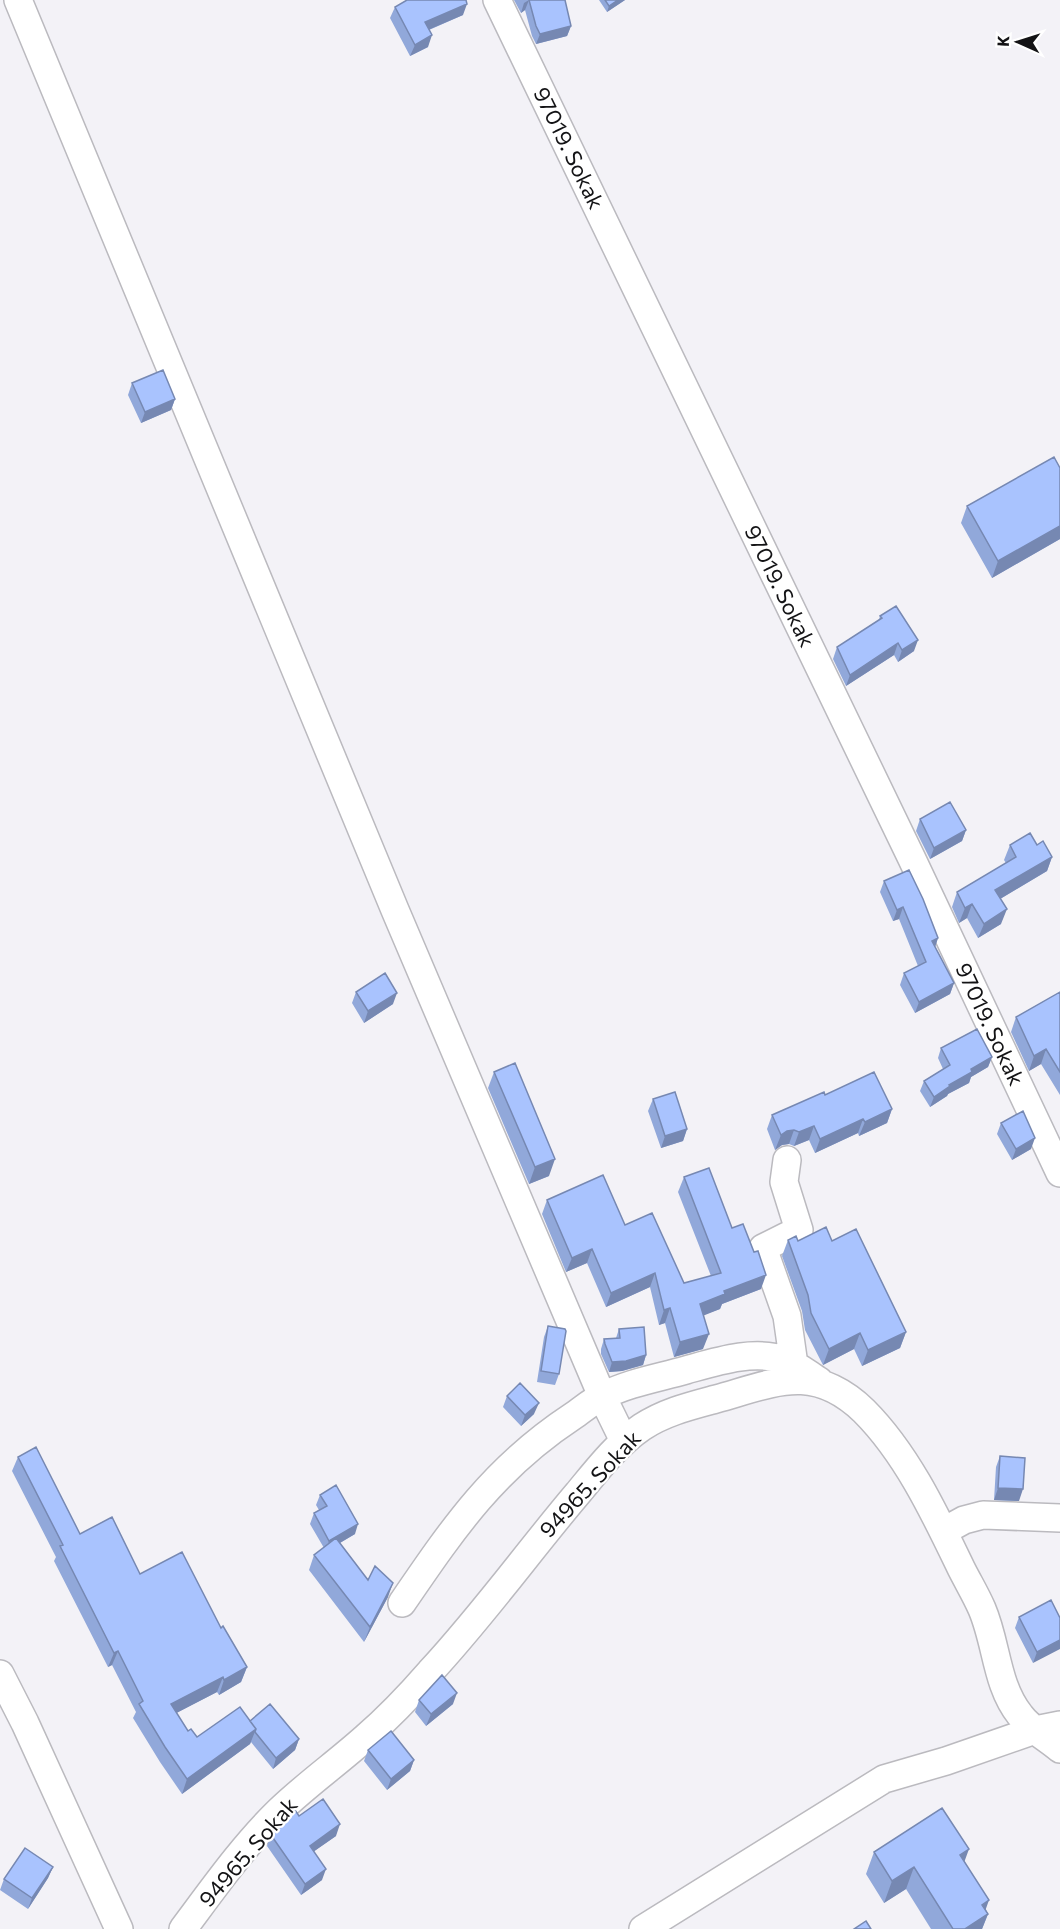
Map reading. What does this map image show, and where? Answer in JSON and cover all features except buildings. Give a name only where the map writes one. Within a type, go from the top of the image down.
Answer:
[{"type":"street","points":[[18,0],[395,910],[602,1396],[624,1441]]},
{"type":"street","name":"97019. Sokak","points":[[497,0],[902,837],[1060,1173]]},
{"type":"street","points":[[787,1160],[784,1182],[799,1230],[763,1248],[787,1316],[794,1365]]},
{"type":"street","points":[[402,1603],[453,1529],[492,1482],[528,1448],[602,1396],[692,1368],[742,1358],[772,1357],[784,1360],[828,1386]]},
{"type":"street","name":"94965. Sokak","points":[[183,1929],[278,1812],[366,1737],[430,1673],[539,1539],[624,1441],[655,1419],[677,1410],[784,1380],[806,1381],[828,1386],[845,1395],[886,1437],[909,1470],[944,1531],[982,1608],[993,1636],[1001,1678],[1010,1701],[1020,1716],[1047,1727],[1060,1749]]},
{"type":"street","points":[[944,1531],[964,1520],[983,1515],[1060,1518]]},
{"type":"street","points":[[0,1674],[119,1929]]},
{"type":"street","points":[[643,1929],[884,1779],[1047,1727]]}]
